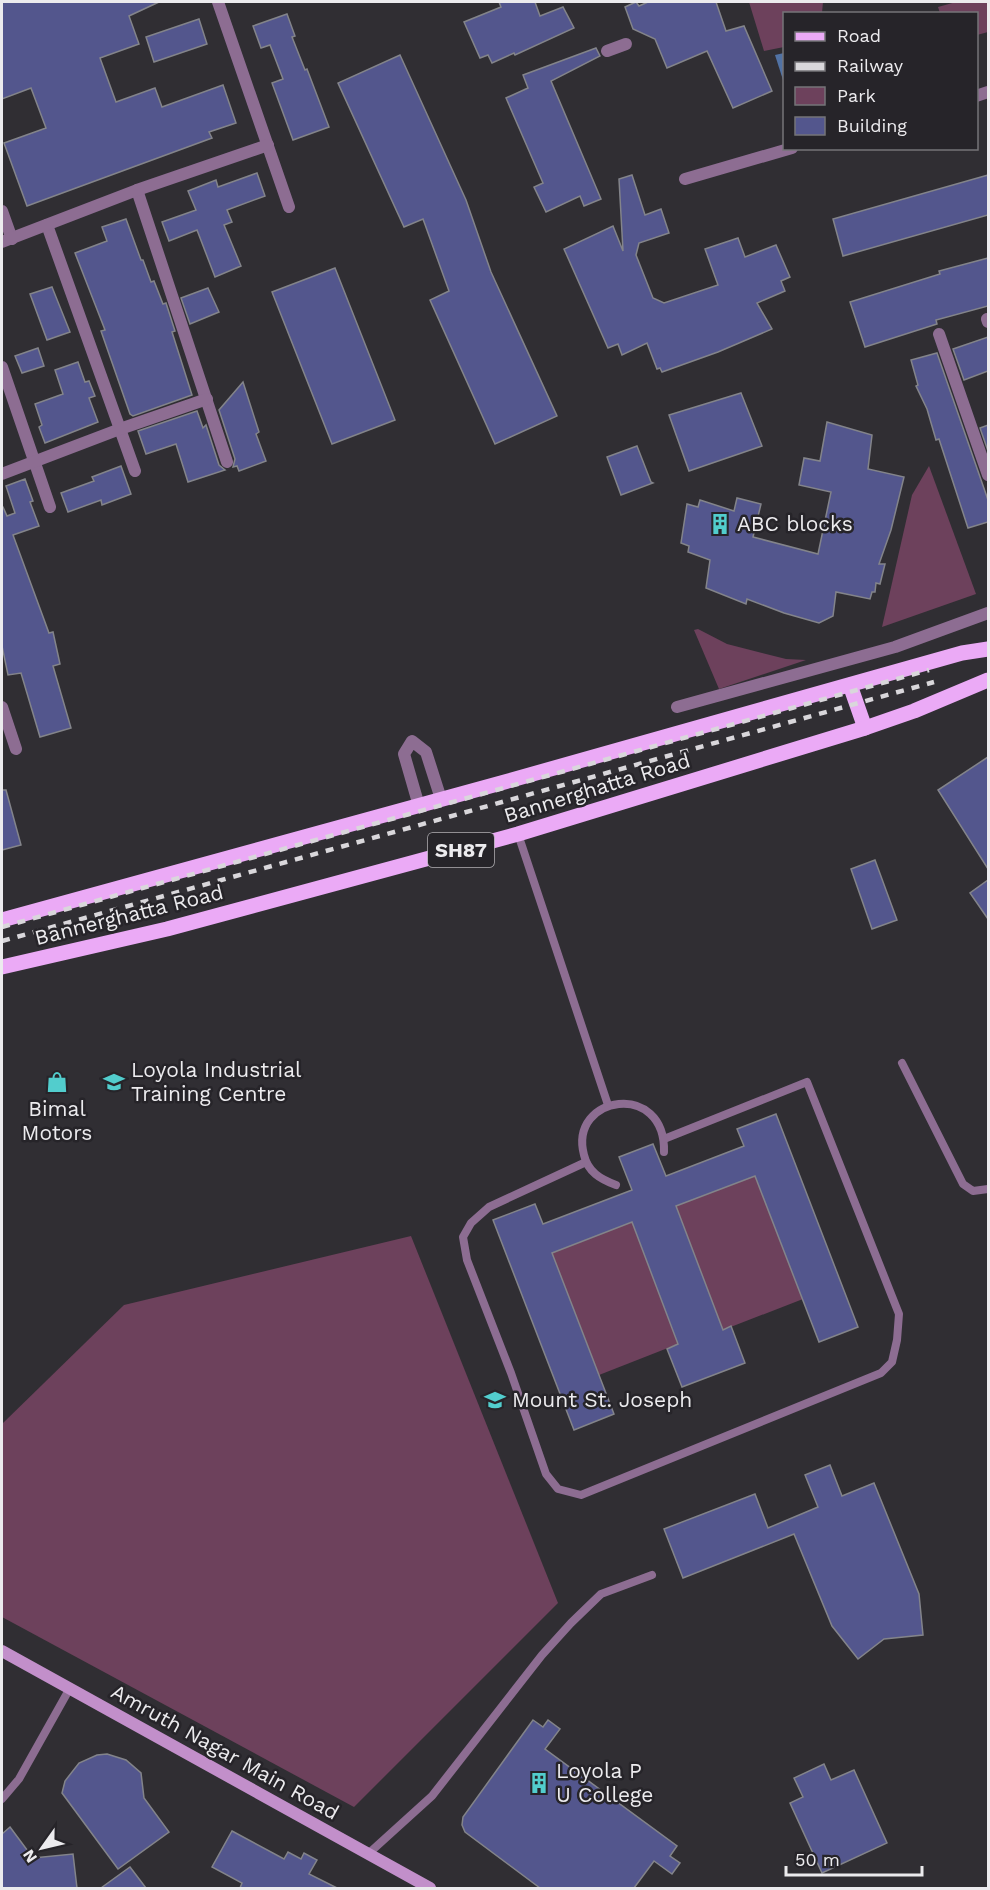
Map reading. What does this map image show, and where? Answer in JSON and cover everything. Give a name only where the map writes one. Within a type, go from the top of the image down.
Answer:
[{"type":"main road","name":"Bannerghatta Road","points":[[2,920],[419,806],[900,670],[962,653],[988,649]]},
{"type":"main road","name":"Bannerghatta Road","points":[[2,967],[167,929],[518,834],[865,728],[914,711],[988,680]]},
{"type":"main road","points":[[850,685],[865,728]]},
{"type":"main road","name":"Amruth Nagar Main Road","points":[[2,1650],[430,1888]]},
{"type":"street","points":[[218,2],[289,207]]},
{"type":"street","points":[[607,51],[626,44]]},
{"type":"street","points":[[2,211],[7,241],[137,190],[268,145]]},
{"type":"street","points":[[685,179],[785,150]]},
{"type":"street","points":[[137,190],[227,462]]},
{"type":"street","points":[[47,225],[135,471]]},
{"type":"street","points":[[939,334],[985,456],[988,475]]},
{"type":"street","points":[[2,367],[50,507]]},
{"type":"street","points":[[2,474],[207,399]]},
{"type":"street","points":[[677,707],[895,647],[988,613]]},
{"type":"street","points":[[2,707],[16,749]]},
{"type":"street","points":[[419,806],[404,754],[412,741],[426,752],[441,799]]},
{"type":"lane","points":[[518,834],[608,1105]]},
{"type":"lane","points":[[902,1063],[963,1184],[974,1191],[988,1189]]},
{"type":"lane","points":[[586,1162],[489,1207],[471,1223],[463,1237],[467,1260],[511,1373],[546,1474],[558,1489],[581,1495],[881,1374],[892,1362],[899,1314],[807,1082],[664,1139]]},
{"type":"lane","points":[[616,1185],[593,1173],[582,1149],[583,1135],[588,1122],[597,1112],[608,1105],[621,1103],[633,1104],[645,1109],[661,1127],[664,1152]]},
{"type":"lane","points":[[368,1854],[432,1796],[542,1655],[601,1594],[651,1575]]},
{"type":"lane","points":[[2,1799],[19,1779],[70,1688]]},
{"type":"green space","points":[[749,2],[823,2],[822,12],[783,12],[783,47],[764,51]]},
{"type":"green space","points":[[956,2],[988,2],[988,32],[978,35],[978,12],[940,12],[938,7]]},
{"type":"green space","points":[[929,466],[976,594],[882,627],[912,495]]},
{"type":"green space","points":[[698,629],[727,644],[786,659],[806,660],[719,689],[694,630]]},
{"type":"green space","points":[[755,1176],[803,1299],[723,1330],[676,1206]]},
{"type":"green space","points":[[632,1222],[678,1344],[599,1375],[552,1253]]},
{"type":"green space","points":[[411,1236],[558,1603],[354,1807],[2,1617],[2,1424],[124,1305]]},
{"type":"water","points":[[783,53],[783,80],[775,55]]},
{"type":"building","points":[[2,2],[159,2],[129,16],[139,44],[100,58],[116,102],[155,88],[162,107],[223,85],[236,123],[209,132],[212,138],[27,206],[4,143],[46,128],[31,88],[2,99]]},
{"type":"building","points":[[499,2],[535,2],[540,16],[563,7],[574,28],[492,63],[488,55],[480,58],[464,22],[501,7]]},
{"type":"building","points":[[636,2],[639,6],[648,2],[716,2],[726,31],[744,26],[772,91],[733,108],[707,51],[667,68],[655,39],[633,29],[625,7]]},
{"type":"building","points":[[287,14],[295,36],[292,37],[329,127],[293,140],[272,83],[283,79],[270,45],[261,48],[253,26]]},
{"type":"building","points":[[199,19],[207,44],[154,62],[146,37]]},
{"type":"building","points":[[596,48],[600,56],[551,81],[601,199],[584,206],[580,196],[546,212],[534,187],[543,183],[506,98],[528,88],[523,75]]},
{"type":"building","points":[[400,55],[466,200],[491,272],[557,416],[495,444],[430,300],[449,291],[423,219],[404,227],[338,83]]},
{"type":"building","points":[[257,173],[265,196],[227,210],[232,222],[224,225],[241,266],[215,277],[197,230],[169,241],[162,222],[196,210],[188,191],[216,180],[218,187]]},
{"type":"building","points":[[632,175],[645,215],[661,209],[669,233],[639,243],[636,255],[653,298],[664,303],[718,285],[705,249],[738,238],[745,257],[776,245],[790,277],[781,281],[785,291],[757,303],[772,329],[662,372],[660,368],[657,369],[647,343],[622,355],[618,344],[608,348],[564,249],[613,226],[623,251],[619,179]]},
{"type":"building","points":[[988,175],[988,215],[843,256],[833,219]]},
{"type":"building","points":[[126,219],[151,282],[154,281],[163,304],[166,303],[175,331],[172,332],[192,395],[133,416],[130,414],[101,331],[105,330],[75,253],[107,241],[102,227]]},
{"type":"building","points":[[988,258],[988,306],[936,320],[937,324],[865,347],[850,302],[940,274],[939,271]]},
{"type":"building","points":[[335,268],[395,420],[332,444],[272,292]]},
{"type":"building","points":[[52,287],[70,332],[47,340],[30,294]]},
{"type":"building","points":[[208,288],[219,312],[190,324],[181,298]]},
{"type":"building","points":[[988,337],[988,371],[964,380],[953,349]]},
{"type":"building","points":[[38,348],[44,366],[22,373],[15,356]]},
{"type":"building","points":[[937,353],[988,500],[988,522],[968,528],[939,439],[936,440],[927,409],[916,386],[918,385],[911,360]]},
{"type":"building","points":[[78,362],[85,382],[89,381],[95,396],[89,398],[98,422],[45,443],[39,427],[42,425],[35,404],[63,394],[55,370]]},
{"type":"building","points":[[243,382],[259,432],[256,434],[266,461],[239,471],[237,466],[233,467],[235,459],[219,410]]},
{"type":"building","points":[[741,393],[762,446],[689,471],[669,415]]},
{"type":"building","points":[[197,411],[203,428],[206,425],[219,465],[225,470],[188,482],[176,444],[146,454],[138,431]]},
{"type":"building","name":"ABC blocks","points":[[827,422],[872,435],[868,469],[904,477],[891,530],[879,564],[885,564],[880,584],[876,583],[875,592],[872,592],[870,599],[836,592],[833,616],[819,623],[747,599],[746,604],[706,588],[710,560],[688,552],[689,546],[681,543],[687,504],[698,507],[700,500],[734,511],[737,498],[761,504],[753,537],[818,554],[831,492],[799,485],[804,458],[820,461]]},
{"type":"building","points":[[988,425],[988,451],[980,428]]},
{"type":"building","points":[[637,446],[653,483],[621,495],[607,457]]},
{"type":"building","points":[[121,466],[131,494],[102,505],[101,500],[68,512],[61,493],[94,481],[92,477]]},
{"type":"building","points":[[25,479],[39,526],[13,535],[49,633],[53,632],[60,664],[53,666],[71,728],[40,737],[21,673],[8,675],[2,646],[2,507],[7,516],[15,513],[6,486]]},
{"type":"building","points":[[988,757],[988,869],[938,790]]},
{"type":"building","points":[[2,790],[6,790],[21,845],[2,850]]},
{"type":"building","points":[[875,860],[897,920],[872,929],[851,869]]},
{"type":"building","points":[[988,880],[988,919],[970,893]]},
{"type":"building","name":"Mount St. Joseph","points":[[776,1114],[858,1327],[819,1342],[755,1176],[676,1206],[723,1330],[731,1326],[745,1363],[682,1387],[667,1349],[678,1344],[632,1222],[552,1253],[614,1414],[574,1430],[493,1220],[535,1204],[543,1224],[632,1190],[619,1157],[653,1144],[666,1176],[744,1146],[737,1129]]},
{"type":"building","points":[[830,1465],[842,1496],[874,1483],[919,1594],[923,1635],[884,1639],[858,1659],[832,1626],[794,1534],[683,1578],[664,1529],[755,1494],[768,1528],[818,1507],[805,1475]]},
{"type":"building","name":"Loyola P U College","points":[[533,1720],[543,1727],[548,1720],[560,1729],[545,1749],[677,1846],[670,1856],[680,1863],[672,1874],[654,1861],[634,1888],[540,1888],[465,1832],[462,1825],[463,1817]]},
{"type":"building","points":[[107,1754],[126,1760],[141,1773],[144,1798],[169,1832],[118,1869],[62,1793],[65,1781],[79,1763],[97,1755]]},
{"type":"building","points":[[824,1764],[831,1780],[854,1770],[887,1843],[822,1873],[790,1803],[803,1797],[794,1778]]},
{"type":"building","points":[[10,1827],[33,1858],[73,1854],[77,1888],[2,1888],[2,1834]]},
{"type":"building","points":[[232,1831],[284,1859],[288,1852],[301,1859],[304,1853],[317,1860],[309,1874],[337,1888],[240,1888],[242,1883],[212,1867]]},
{"type":"building","points":[[130,1867],[146,1888],[101,1888]]},
{"type":"railway","points":[[2,927],[929,670]]},
{"type":"railway","points":[[2,941],[934,682]]},
{"type":"place","name":"ABC blocks","points":[[720,524]]},
{"type":"place","name":"Bimal Motors","points":[[57,1082]]},
{"type":"place","name":"Loyola Industrial Training Centre","points":[[114,1082]]},
{"type":"place","name":"Mount St. Joseph","points":[[495,1400]]},
{"type":"place","name":"Loyola P U College","points":[[539,1783]]}]
